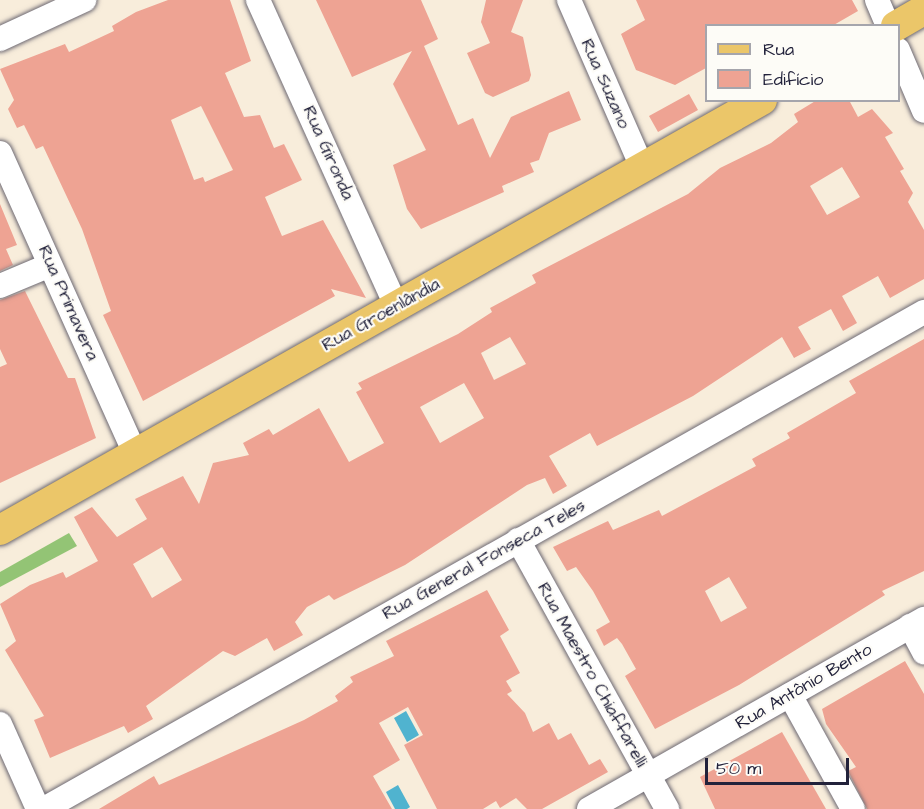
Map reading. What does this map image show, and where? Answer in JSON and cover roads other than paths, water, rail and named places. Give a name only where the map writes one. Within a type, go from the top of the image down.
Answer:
[{"type":"main road","points":[[900,24],[924,10]]},
{"type":"main road","name":"Rua Groenlândia","points":[[0,530],[758,102]]},
{"type":"street","points":[[0,39],[84,0]]},
{"type":"street","name":"Rua Gironda","points":[[258,0],[396,306]]},
{"type":"street","name":"Rua Suzano","points":[[569,0],[642,167]]},
{"type":"street","points":[[877,0],[887,24]]},
{"type":"street","points":[[900,55],[924,111]]},
{"type":"street","name":"Rua Primavera","points":[[0,153],[135,454]]},
{"type":"street","points":[[0,286],[50,265]]},
{"type":"street","name":"Rua General Fonseca Teles","points":[[44,809],[924,312]]},
{"type":"street","name":"Rua Maestro Chiaffarelli","points":[[518,540],[667,809]]},
{"type":"street","points":[[917,623],[924,652]]},
{"type":"street","name":"Rua Antônio Bento","points":[[589,809],[917,623]]},
{"type":"street","points":[[790,695],[853,809]]},
{"type":"street","points":[[0,724],[38,809]]},
{"type":"water","points":[[406,711],[419,735],[407,742],[394,718]]},
{"type":"water","points":[[398,785],[410,807],[407,809],[395,809],[386,792]]}]
